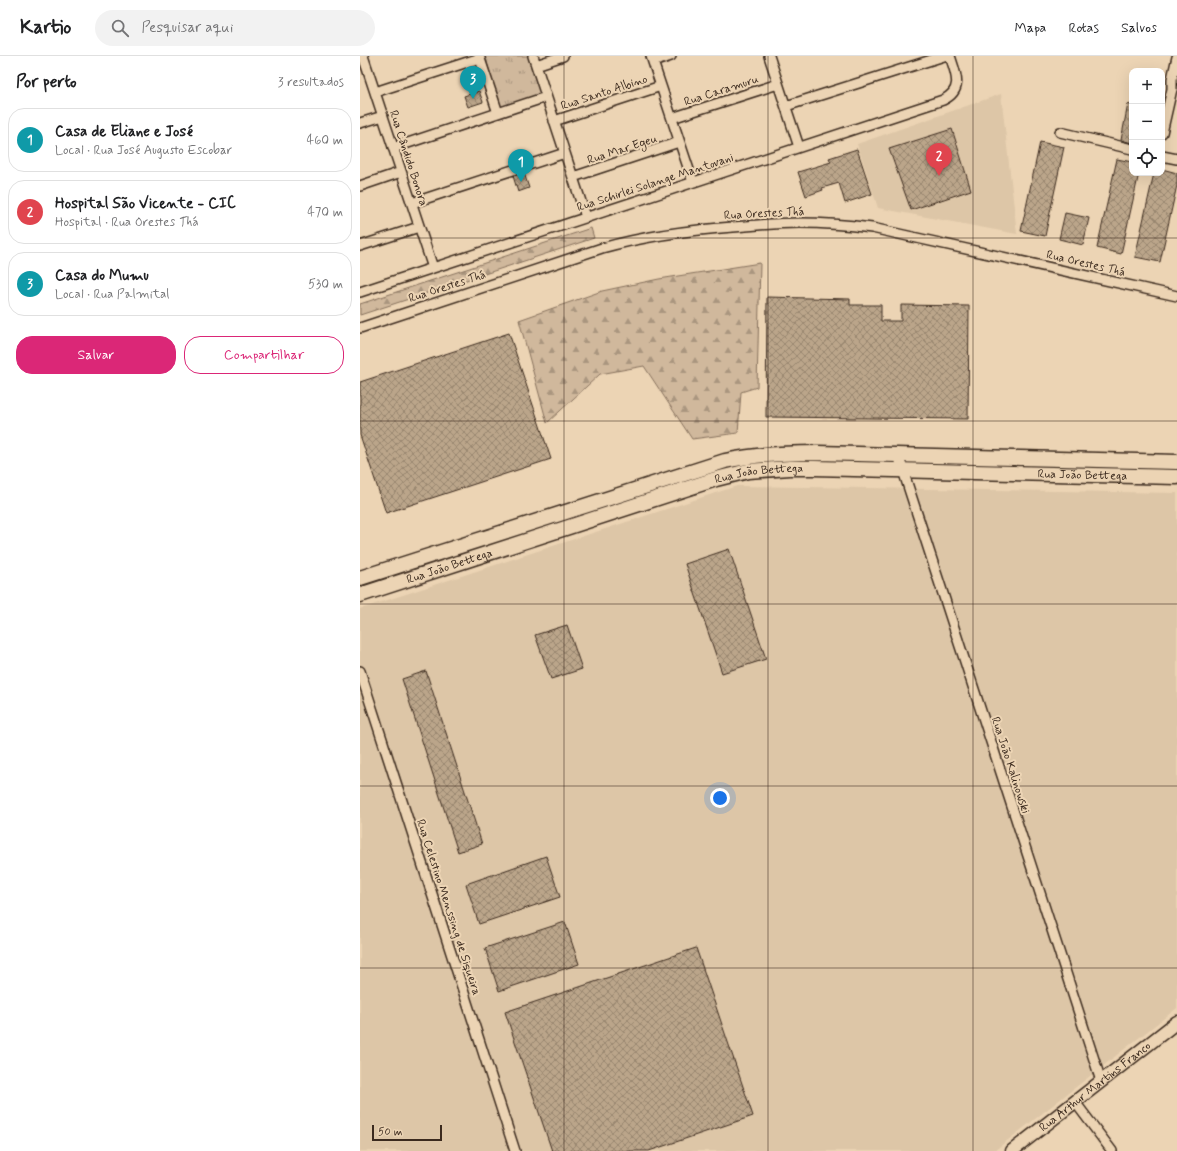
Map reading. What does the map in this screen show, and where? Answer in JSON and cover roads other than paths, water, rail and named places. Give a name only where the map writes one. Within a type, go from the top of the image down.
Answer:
[{"type":"main road","name":"Rua João Bettega","points":[[360,578],[730,459],[759,455],[794,453],[1177,462]]},
{"type":"main road","name":"Rua João Bettega","points":[[360,595],[733,475],[754,471],[790,468],[1177,477]]},
{"type":"main road","name":"Rua Arthur Martins Franco","points":[[1018,1149],[1101,1081],[1177,1022]]},
{"type":"street","points":[[563,56],[534,60],[586,217]]},
{"type":"street","points":[[671,56],[652,59],[693,182]]},
{"type":"street","points":[[769,56],[799,147]]},
{"type":"street","points":[[786,106],[944,56]]},
{"type":"street","name":"Rua Schirlei Solange Mantovani","points":[[360,292],[943,100],[952,95],[955,91],[956,79],[950,56]]},
{"type":"street","points":[[375,92],[480,57],[498,113]]},
{"type":"street","points":[[1165,121],[1174,85],[1172,79],[1177,57]]},
{"type":"street","name":"Rua Cândido Bonora","points":[[363,59],[433,268]]},
{"type":"street","name":"Rua Caramuru","points":[[672,118],[778,84]]},
{"type":"street","name":"Rua Santo Albino","points":[[554,121],[661,86]]},
{"type":"street","points":[[394,148],[546,97]]},
{"type":"street","points":[[360,123],[383,116]]},
{"type":"street","points":[[1060,132],[1129,147]]},
{"type":"street","name":"Rua Mar Egeu","points":[[573,178],[679,142]]},
{"type":"street","points":[[412,203],[565,153]]},
{"type":"street","points":[[1165,157],[1177,159]]},
{"type":"street","points":[[360,186],[401,172]]},
{"type":"street","name":"Rua Orestes Thá","points":[[360,328],[620,243],[680,232],[798,223],[824,223],[872,228],[1177,296]]},
{"type":"street","points":[[360,246],[419,227]]},
{"type":"street","name":"Rua João Kalinowski","points":[[898,455],[1101,1081]]},
{"type":"street","name":"Rua Celestino Menssing de Siqueira","points":[[360,671],[515,1151]]},
{"type":"street","points":[[1075,1102],[1112,1151]]},
{"type":"place","name":"Casa do Mumu","points":[[473,99]]},
{"type":"place","name":"Hospital São Vicente - CIC","points":[[939,176]]},
{"type":"place","name":"Casa de Eliane e José","points":[[521,182]]}]
